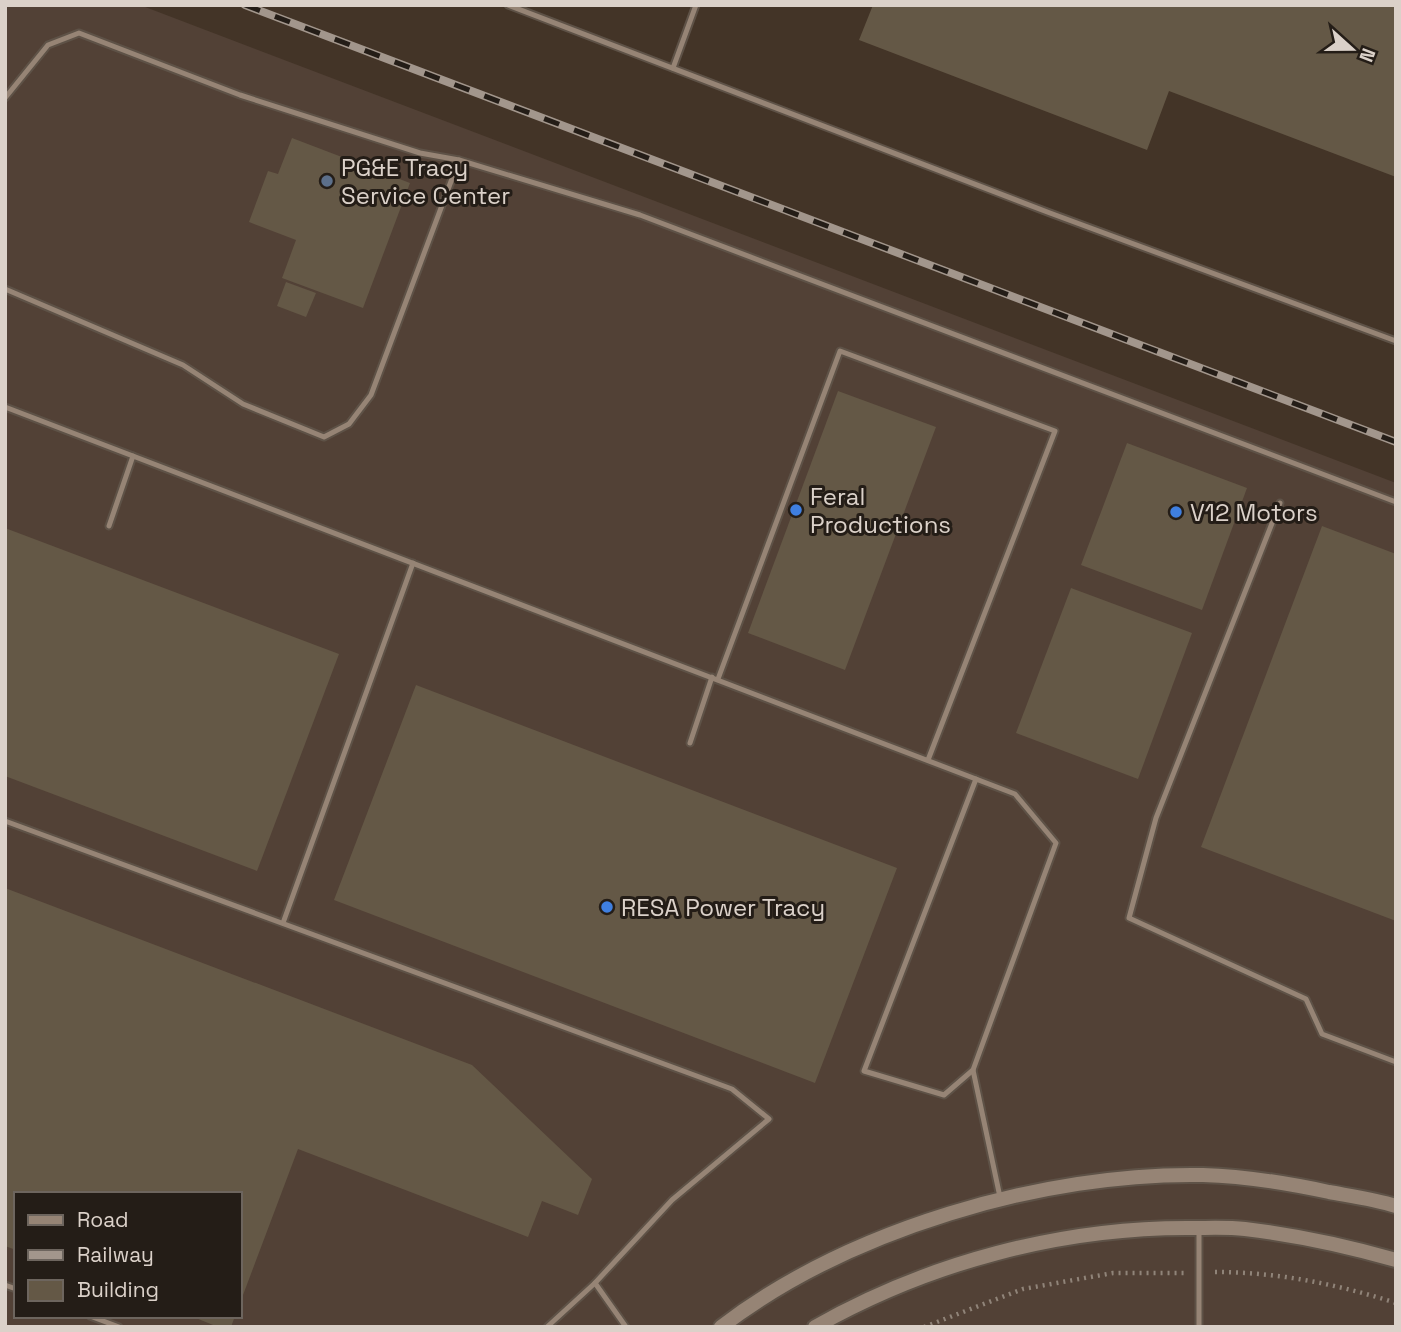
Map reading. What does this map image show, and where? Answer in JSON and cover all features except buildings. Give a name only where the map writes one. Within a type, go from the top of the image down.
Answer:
[{"type":"main road","points":[[721,1327],[738,1314],[825,1263],[922,1223],[1000,1200],[1105,1180],[1202,1175],[1272,1181],[1396,1206]]},
{"type":"main road","points":[[815,1327],[897,1287],[979,1258],[1061,1238],[1142,1228],[1243,1228],[1349,1247],[1396,1260]]},
{"type":"lane","points":[[673,68],[696,5]]},
{"type":"lane","points":[[512,6],[1396,341]]},
{"type":"lane","points":[[5,98],[48,45],[79,33],[240,95],[420,153],[459,159],[640,215],[1396,502]]},
{"type":"lane","points":[[5,289],[183,365],[243,404],[324,437],[349,424],[372,395],[459,159]]},
{"type":"lane","points":[[690,743],[840,352],[1055,431],[928,760]]},
{"type":"lane","points":[[5,407],[715,678],[1015,794],[1056,843],[973,1070],[944,1095],[864,1071],[976,779]]},
{"type":"lane","points":[[109,526],[133,456]]},
{"type":"lane","points":[[1280,503],[1156,818],[1129,918],[1306,999],[1322,1034],[1396,1062]]},
{"type":"lane","points":[[283,923],[414,563]]},
{"type":"lane","points":[[5,821],[732,1089],[769,1119],[672,1200],[595,1283],[547,1327]]},
{"type":"lane","points":[[973,1070],[1000,1200]]},
{"type":"lane","points":[[1199,1228],[1199,1327]]},
{"type":"lane","points":[[595,1283],[626,1327]]},
{"type":"lane","points":[[95,1318],[119,1327]]},
{"type":"path","points":[[924,1327],[1023,1289],[1113,1273],[1251,1272],[1345,1287],[1396,1303]]},
{"type":"shaded area","points":[[5,5],[140,5],[1396,483],[1396,1327],[5,1327]]},
{"type":"railway","points":[[245,5],[1396,442]]},
{"type":"place","name":"PG&E Tracy Service Center","points":[[327,181]]},
{"type":"place","name":"Feral Productions","points":[[796,510]]},
{"type":"place","name":"V12 Motors","points":[[1176,512]]},
{"type":"place","name":"RESA Power Tracy","points":[[607,907]]}]
